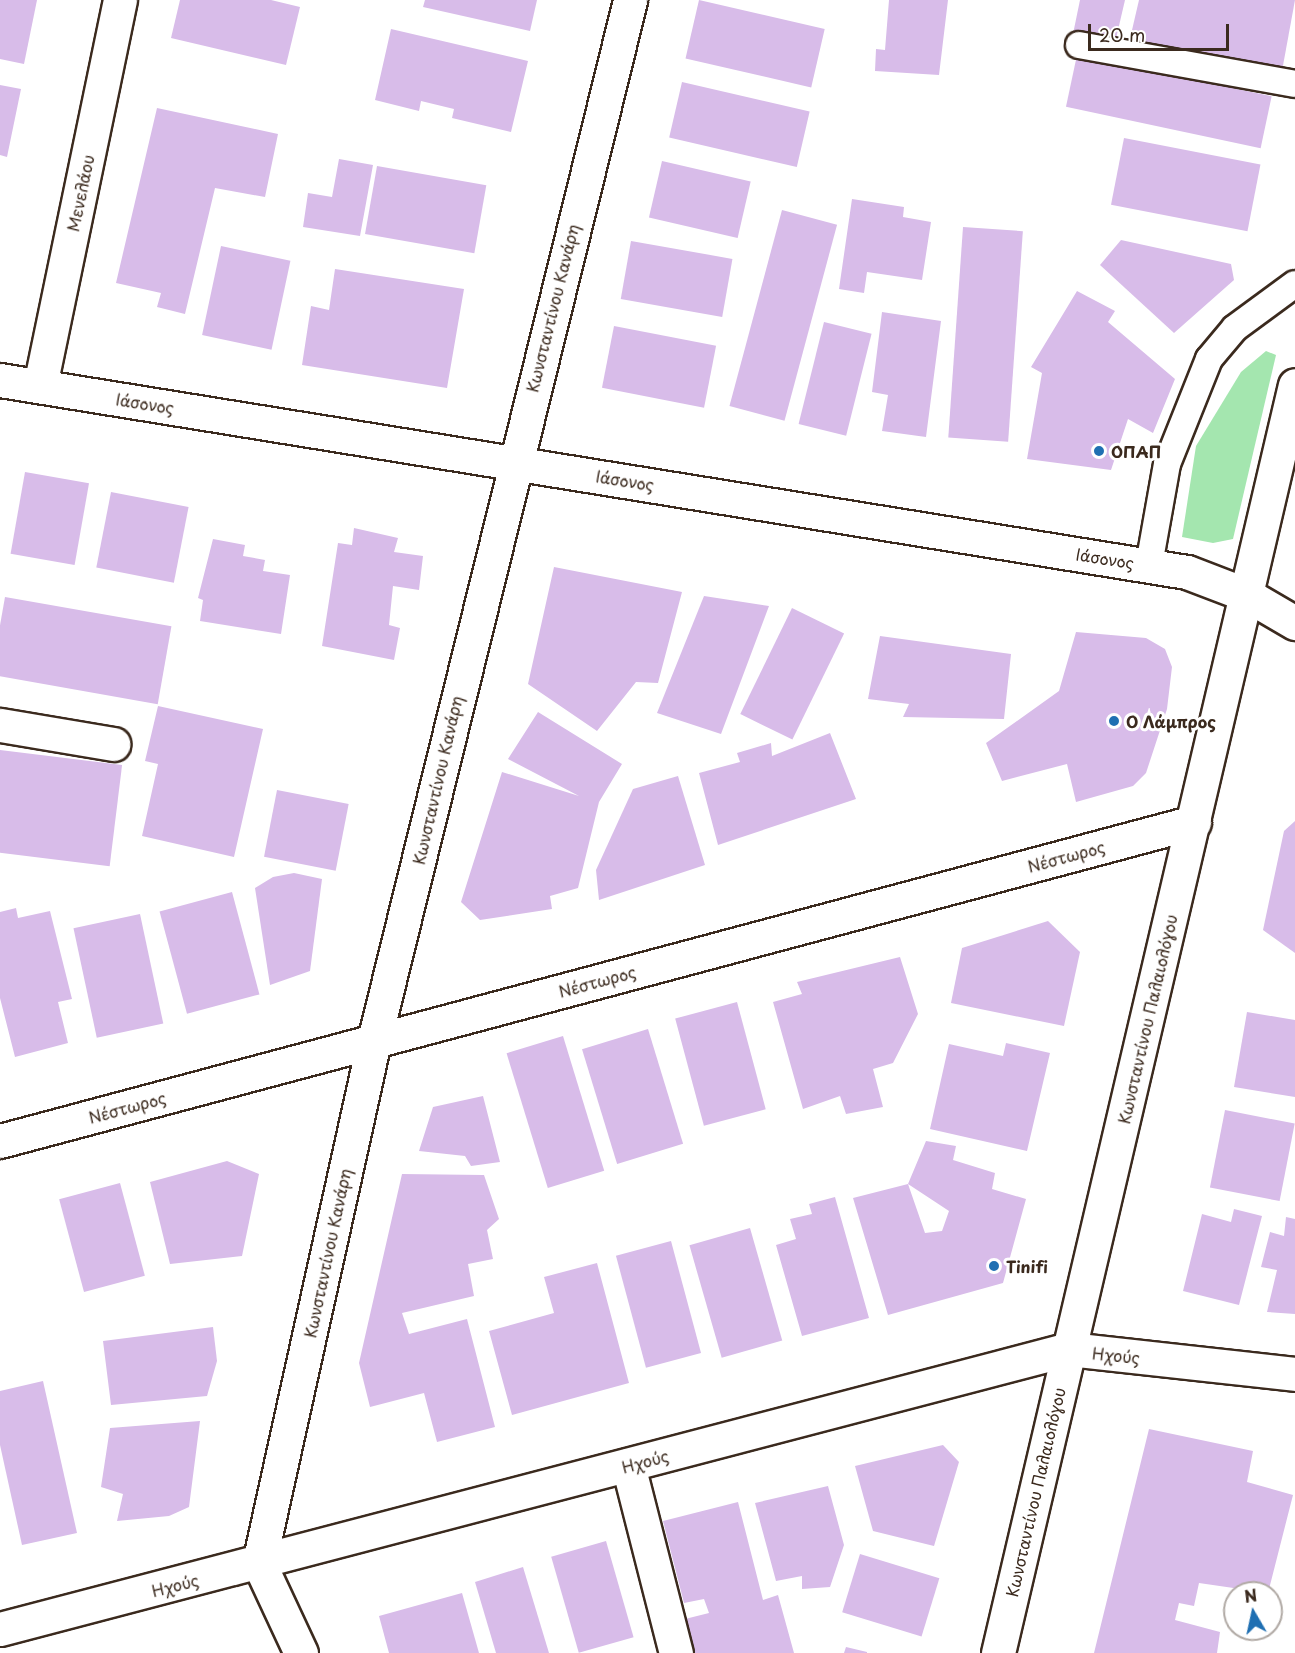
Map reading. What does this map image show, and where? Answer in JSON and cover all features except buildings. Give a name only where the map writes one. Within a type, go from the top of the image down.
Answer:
[{"type":"street","name":"Μενελάου","points":[[40,386],[120,0]]},
{"type":"street","name":"Κωνσταντίνου Κανάρη","points":[[259,1563],[374,1041],[513,462],[630,0]]},
{"type":"street","name":"Ιάσονος","points":[[0,380],[1149,565],[1186,572],[1247,595],[1295,623]]},
{"type":"street","name":"Κωνσταντίνου Παλαιολόγου","points":[[998,1653],[1295,386]]},
{"type":"street","points":[[0,725],[113,744]]},
{"type":"street","name":"Νέστωρος","points":[[0,1141],[1194,822]]},
{"type":"street","name":"Ηχούς","points":[[0,1629],[1069,1349],[1295,1374]]},
{"type":"street","points":[[628,1465],[676,1653]]},
{"type":"street","points":[[259,1563],[301,1653]]},
{"type":"lane","points":[[1079,45],[1295,84]]},
{"type":"lane","points":[[1149,565],[1172,447],[1209,359],[1235,328],[1295,284]]},
{"type":"green space","points":[[1266,351],[1276,355],[1233,539],[1213,543],[1182,537],[1196,446],[1241,372]]},
{"type":"place","name":"ΟΠΑΠ","points":[[1099,451]]},
{"type":"place","name":"Ο Λάμπρος","points":[[1114,721]]},
{"type":"place","name":"Tinifi","points":[[994,1266]]}]
